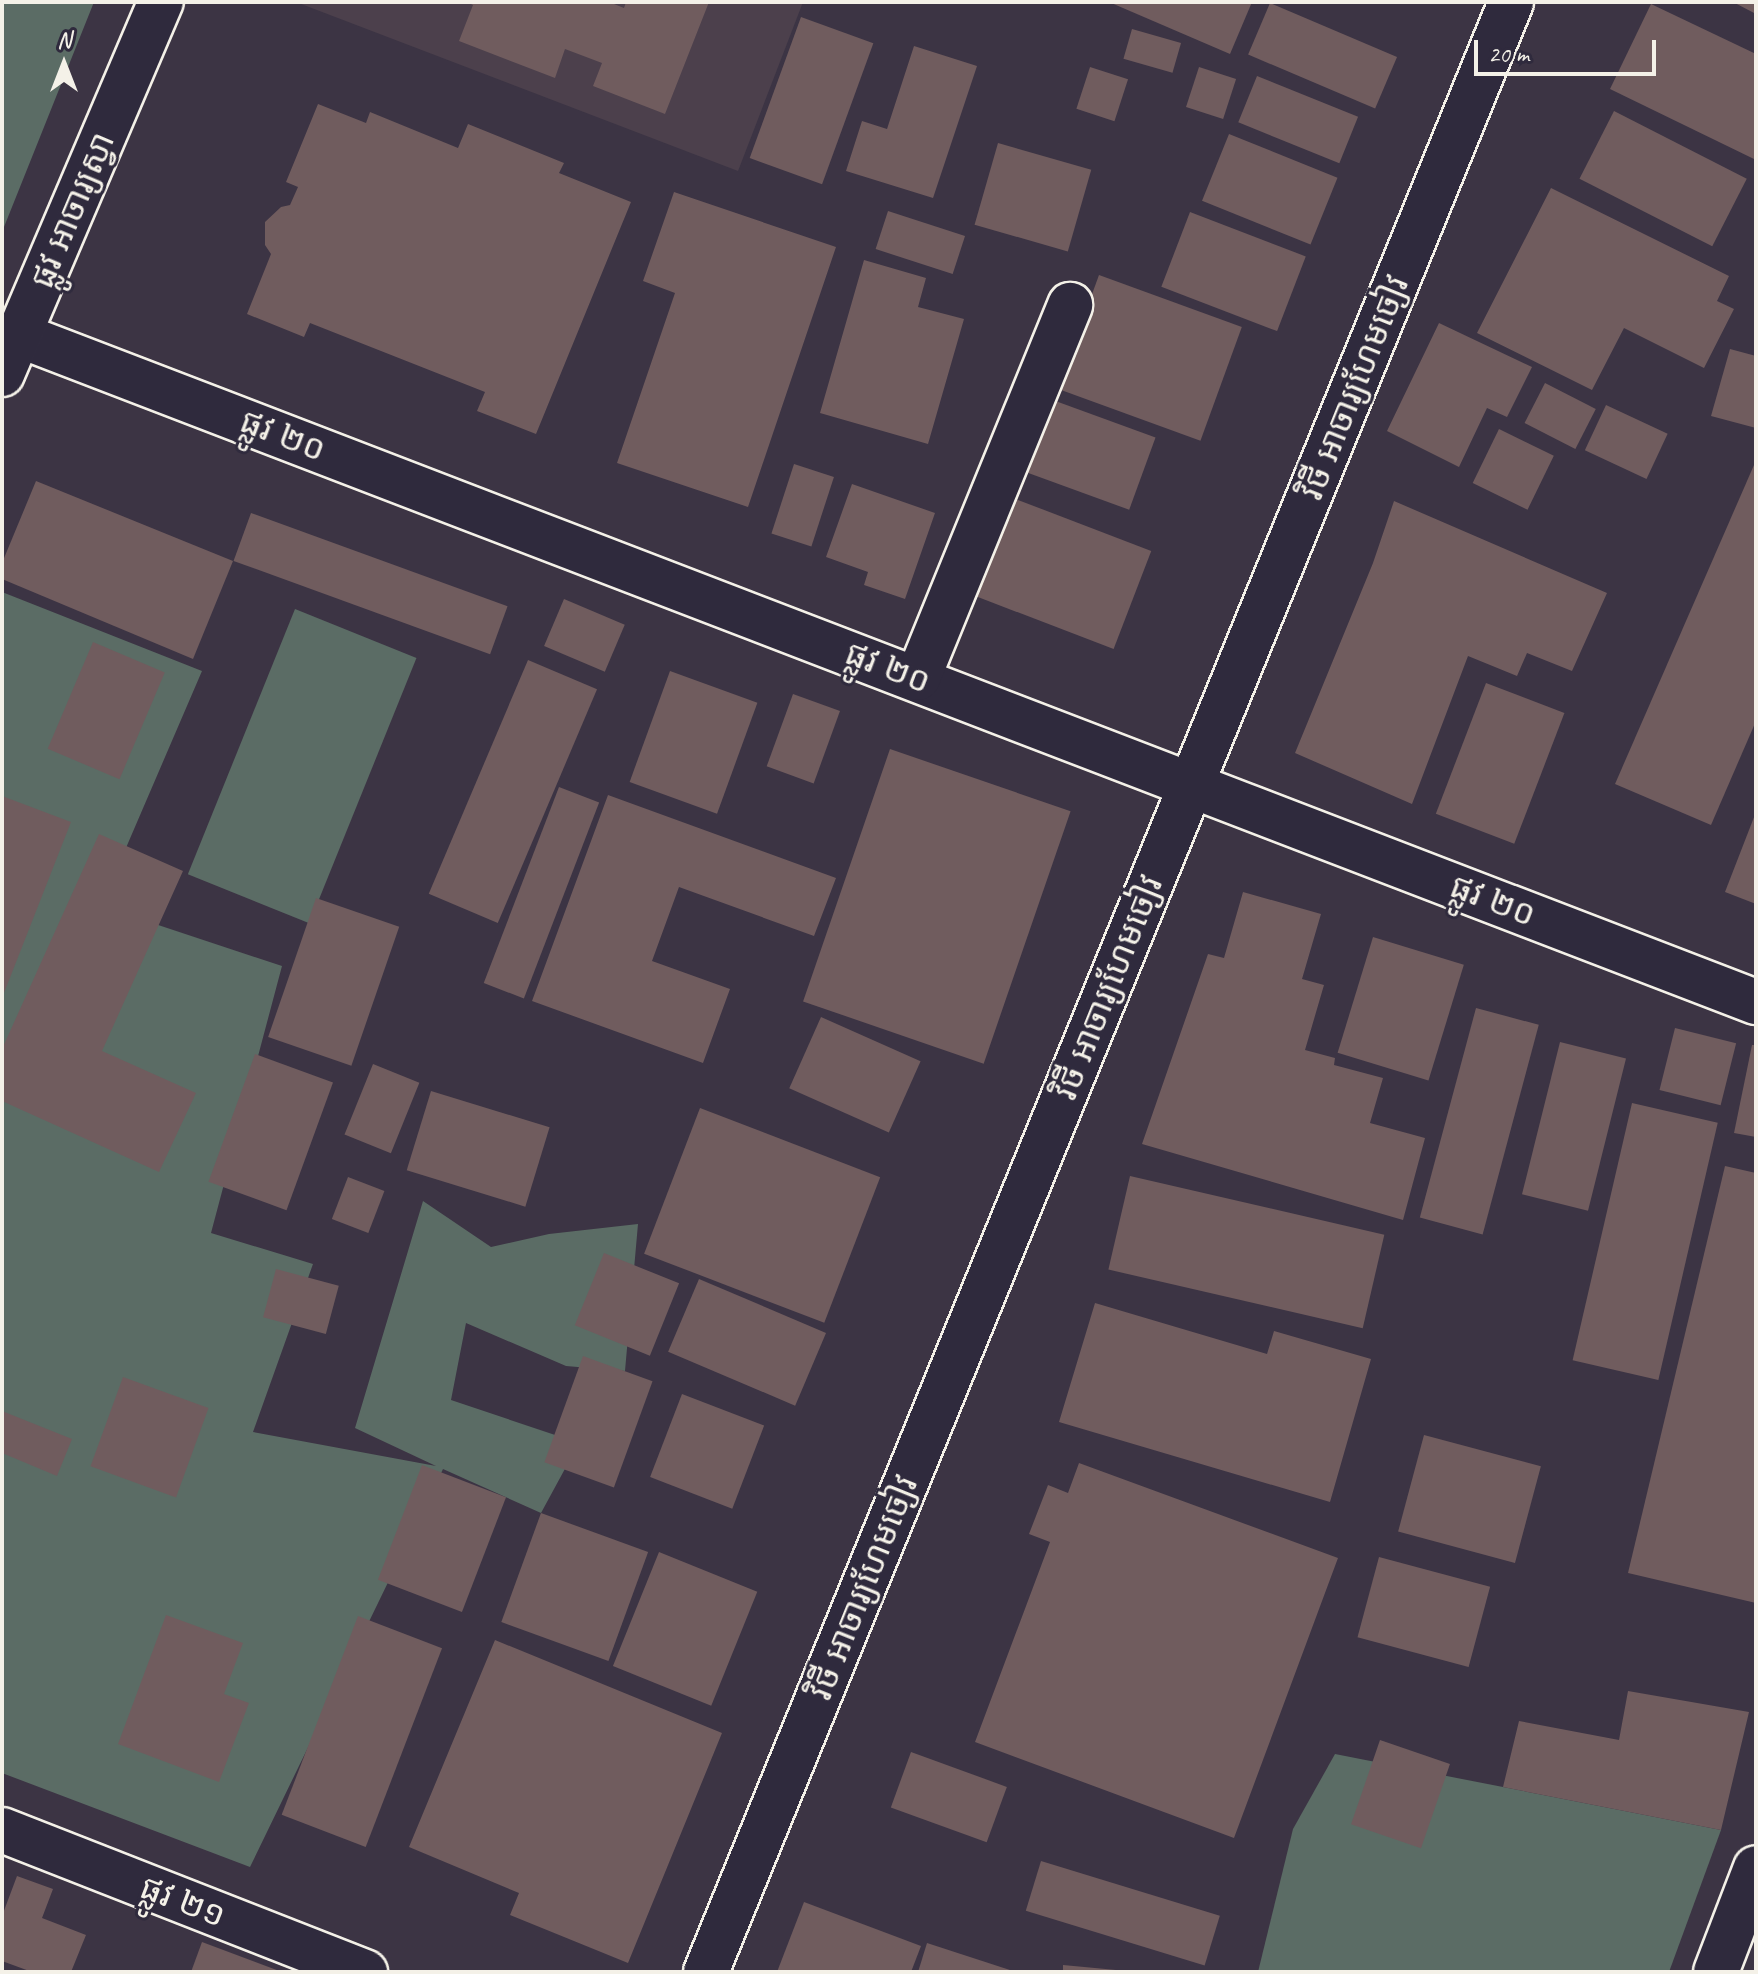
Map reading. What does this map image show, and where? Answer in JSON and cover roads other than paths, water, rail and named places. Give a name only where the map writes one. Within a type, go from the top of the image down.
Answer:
[{"type":"street","name":"ផ្លូវ អាចារ្យស្វា","points":[[2,374],[161,2]]},
{"type":"street","name":"វិថី អាចារ្យហែមចៀវ","points":[[706,1972],[1511,2]]},
{"type":"street","points":[[918,678],[1070,305]]},
{"type":"street","name":"ផ្លូវ ២០","points":[[19,335],[1756,1002]]},
{"type":"street","name":"ផ្លូវ ២១","points":[[2,1830],[365,1972]]},
{"type":"street","points":[[1716,1972],[1756,1868]]}]
